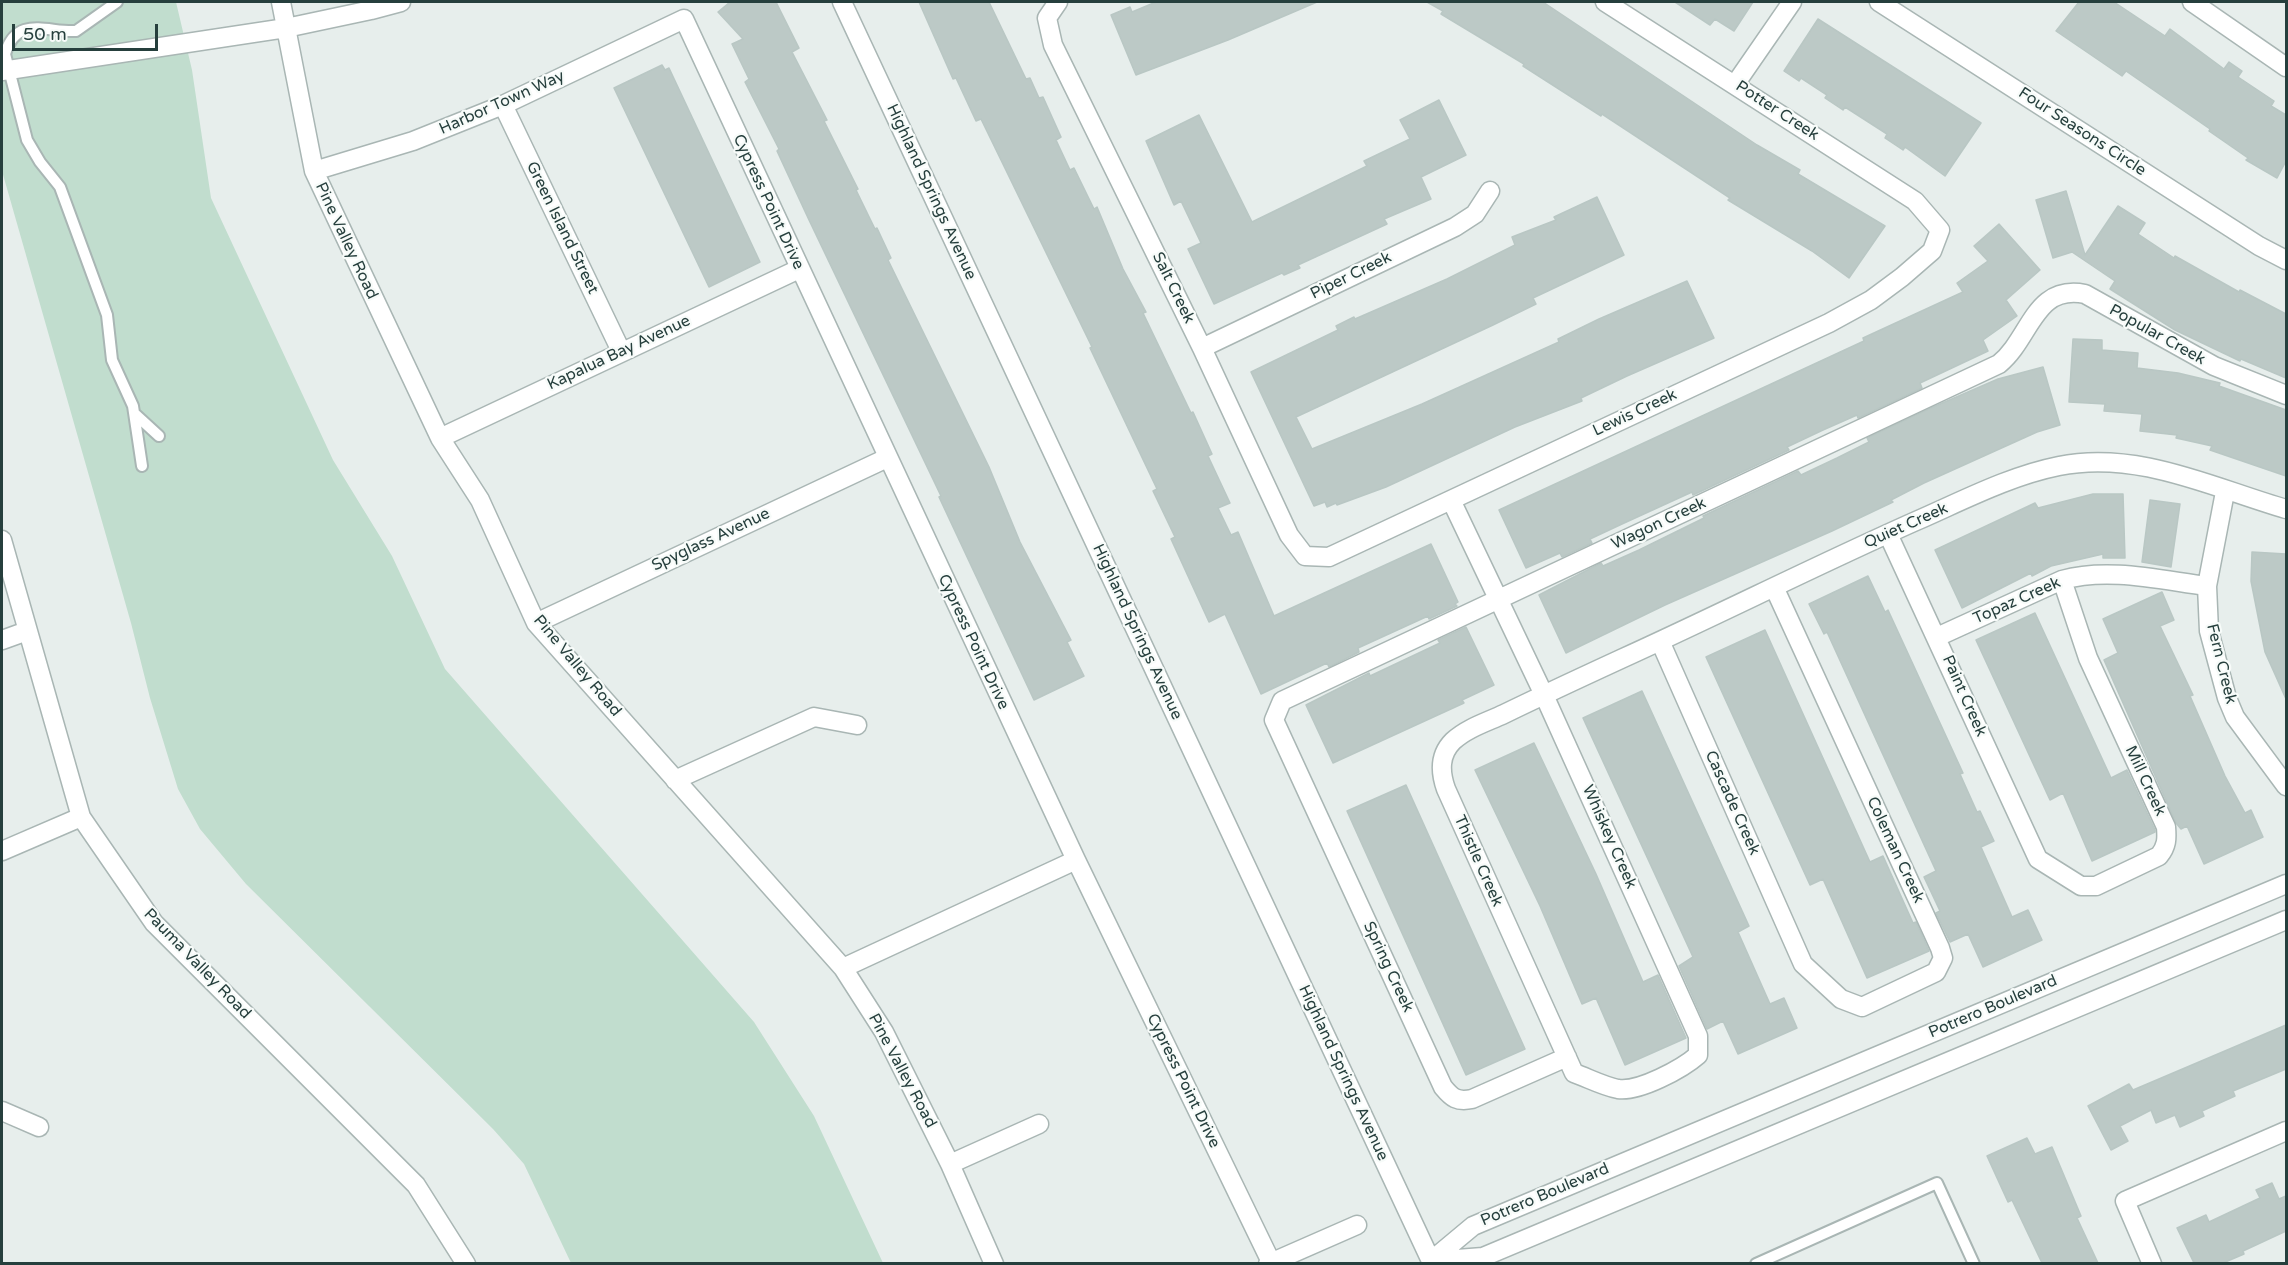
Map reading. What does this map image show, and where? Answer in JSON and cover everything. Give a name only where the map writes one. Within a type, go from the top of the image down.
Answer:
[{"type":"street","name":"Pine Valley Road","points":[[281,2],[314,171],[440,438],[480,500],[536,623],[843,968],[884,1032],[950,1164],[994,1263]]},
{"type":"street","points":[[5,71],[286,28],[401,2]]},
{"type":"street","name":"Highland Springs Avenue","points":[[842,2],[1432,1262]]},
{"type":"street","name":"Salt Creek","points":[[1058,2],[1047,18],[1053,45],[1203,348],[1289,535],[1305,556]]},
{"type":"street","name":"Potter Creek","points":[[1605,2],[1736,83],[1915,201],[1940,230]]},
{"type":"street","points":[[1736,83],[1792,2]]},
{"type":"street","name":"Four Seasons Circle","points":[[1879,2],[2259,246],[2286,260]]},
{"type":"street","points":[[2192,2],[2286,67]]},
{"type":"street","name":"Harbor Town Way","points":[[314,171],[413,141],[503,105],[684,19]]},
{"type":"street","name":"Cypress Point Drive","points":[[684,19],[886,458],[1269,1263]]},
{"type":"street","name":"Green Island Street","points":[[503,105],[621,351]]},
{"type":"street","name":"Piper Creek","points":[[1203,348],[1455,226],[1475,214],[1490,191]]},
{"type":"street","name":"Lewis Creek","points":[[1305,556],[1329,557],[1871,300],[1932,251],[1940,230]]},
{"type":"street","name":"Kapalua Bay Avenue","points":[[440,438],[799,269]]},
{"type":"street","name":"Popular Creek","points":[[2035,315],[2053,295],[2063,291],[2085,294],[2214,366],[2286,394]]},
{"type":"street","name":"Wagon Creek","points":[[1275,720],[1282,701],[1292,695],[1999,364],[2016,348],[2035,315]]},
{"type":"street","name":"Spyglass Avenue","points":[[536,623],[886,458]]},
{"type":"street","name":"Quiet Creek","points":[[1544,695],[1888,534],[2007,481],[2058,466],[2093,462],[2126,463],[2187,477],[2225,492],[2286,509]]},
{"type":"street","name":"Fern Creek","points":[[2225,492],[2207,586],[2209,631],[2227,698],[2235,717],[2286,786]]},
{"type":"street","name":"Whiskey Creek","points":[[1452,500],[1693,1022],[1700,1045],[1698,1055],[1688,1064],[1631,1089],[1619,1089],[1570,1065]]},
{"type":"street","name":"Paint Creek","points":[[1888,534],[2038,859]]},
{"type":"street","name":"Pauma Valley Road","points":[[2,540],[81,817],[154,923],[416,1185],[466,1263]]},
{"type":"street","name":"Topaz Creek","points":[[1937,637],[2062,580],[2078,575],[2119,575],[2207,586]]},
{"type":"street","name":"Mill Creek","points":[[2038,859],[2081,886],[2096,886],[2159,856],[2166,847],[2167,839],[2166,827],[2088,658],[2062,580]]},
{"type":"street","name":"Coleman Creek","points":[[1774,587],[1943,958],[1936,972],[1862,1007],[1850,1005],[1841,999],[1803,964]]},
{"type":"street","points":[[2,640],[27,631]]},
{"type":"street","name":"Cascade Creek","points":[[1660,641],[1803,964]]},
{"type":"street","name":"Thistle Creek","points":[[1544,695],[1453,741],[1444,754],[1442,776],[1570,1065]]},
{"type":"street","points":[[675,780],[814,717],[857,725]]},
{"type":"street","name":"Spring Creek","points":[[1275,720],[1443,1087],[1452,1098],[1461,1101],[1570,1065]]},
{"type":"street","points":[[2,851],[81,817]]},
{"type":"street","points":[[843,968],[1076,860]]},
{"type":"street","name":"Potrero Boulevard","points":[[1432,1262],[1473,1226],[2286,884]]},
{"type":"street","name":"Potrero Boulevard","points":[[1432,1262],[1483,1257],[2286,920]]},
{"type":"street","points":[[2,1111],[39,1127]]},
{"type":"street","points":[[950,1164],[1039,1124]]},
{"type":"street","points":[[2152,1263],[2125,1201],[2286,1131]]},
{"type":"street","points":[[1269,1263],[1357,1225]]},
{"type":"lane","points":[[117,2],[76,31],[40,27],[19,33],[10,42],[5,54],[5,71],[30,146],[60,187],[107,315],[112,360],[131,398],[142,466]]},
{"type":"lane","points":[[135,413],[159,436]]},
{"type":"lane","points":[[1756,1263],[1937,1183],[1974,1263]]},
{"type":"green space","points":[[2,2],[176,2],[192,70],[211,198],[333,460],[392,556],[445,669],[754,1022],[814,1116],[883,1263],[571,1263],[524,1164],[493,1129],[246,884],[200,829],[178,789],[150,698],[131,623],[2,171]]},
{"type":"building","points":[[730,2],[776,2],[799,48],[792,52],[827,120],[824,121],[858,189],[856,190],[891,258],[888,260],[989,467],[1020,542],[1071,640],[1067,642],[1084,676],[1034,700],[939,497],[941,496],[777,151],[779,149],[745,82],[749,79],[732,44],[743,39],[718,12]]},
{"type":"building","points":[[919,2],[989,2],[1026,79],[1030,78],[1039,98],[1043,97],[1061,137],[1056,140],[1070,170],[1074,168],[1094,209],[1097,207],[1123,269],[1146,312],[1143,313],[1191,413],[1193,412],[1212,454],[1208,456],[1230,503],[1218,508],[1231,535],[1238,532],[1274,616],[1431,544],[1458,602],[1455,604],[1457,606],[1429,619],[1428,616],[1358,648],[1359,652],[1329,667],[1327,663],[1261,694],[1225,614],[1209,622],[1171,539],[1175,537],[1153,491],[1157,489],[1090,348],[1092,347],[981,119],[976,121],[956,78],[953,79]]},
{"type":"building","points":[[1156,2],[1317,2],[1228,40],[1136,75],[1111,15],[1130,7],[1132,12]]},
{"type":"building","points":[[1427,2],[1543,2],[1757,145],[1800,170],[1798,174],[1885,226],[1849,278],[1812,251],[1728,200],[1730,198],[1602,114],[1601,116],[1523,66],[1524,64],[1441,14],[1443,11]]},
{"type":"building","points":[[1675,2],[1753,2],[1734,31],[1715,19],[1710,25]]},
{"type":"building","points":[[2079,2],[2114,2],[2165,36],[2170,29],[2224,69],[2229,62],[2242,71],[2238,77],[2274,101],[2271,106],[2286,115],[2286,161],[2277,178],[2246,160],[2248,158],[2209,131],[2210,129],[2126,71],[2122,76],[2056,31]]},
{"type":"building","points":[[1818,19],[1981,123],[1945,176],[1905,147],[1903,150],[1885,138],[1887,134],[1845,107],[1843,110],[1825,98],[1827,95],[1801,78],[1799,81],[1784,71]]},
{"type":"building","points":[[662,65],[665,70],[669,68],[760,262],[709,287],[614,88]]},
{"type":"building","points":[[1439,100],[1466,155],[1421,177],[1431,199],[1384,219],[1387,224],[1298,265],[1300,268],[1284,275],[1282,273],[1214,304],[1188,249],[1201,243],[1181,201],[1174,205],[1146,141],[1199,115],[1252,222],[1367,166],[1364,161],[1410,139],[1400,120]]},
{"type":"building","points":[[2066,191],[2085,255],[2118,206],[2145,223],[2138,234],[2174,258],[2175,256],[2239,292],[2240,290],[2286,314],[2286,378],[2241,359],[2240,361],[2175,330],[2110,289],[2115,281],[2072,252],[2053,258],[2036,200]]},
{"type":"building","points":[[1597,197],[1624,255],[1533,298],[1536,304],[1296,417],[1312,449],[1422,404],[1559,342],[1558,339],[1599,319],[1687,281],[1714,338],[1627,376],[1581,398],[1582,401],[1515,427],[1386,487],[1337,505],[1336,503],[1327,507],[1325,502],[1314,506],[1251,372],[1338,330],[1336,326],[1354,317],[1355,319],[1447,279],[1515,245],[1512,237],[1556,220],[1554,217]]},
{"type":"building","points":[[1999,224],[2040,270],[2006,300],[2017,316],[1983,340],[1988,351],[1920,383],[1922,388],[1858,418],[1857,415],[1823,430],[1787,447],[1789,450],[1693,495],[1692,492],[1590,539],[1592,543],[1562,557],[1560,553],[1526,568],[1499,510],[1864,341],[1863,338],[1963,292],[1957,283],[1988,261],[1974,246]]},
{"type":"building","points":[[2073,339],[2102,340],[2102,350],[2138,353],[2137,368],[2178,373],[2220,383],[2219,386],[2286,410],[2286,476],[2210,450],[2212,446],[2176,438],[2177,435],[2140,431],[2142,414],[2104,411],[2105,404],[2069,402]]},
{"type":"building","points":[[2043,367],[2060,425],[2037,432],[1924,483],[1891,500],[1893,502],[1832,531],[1665,605],[1566,653],[1539,595],[1601,563],[1603,566],[1639,550],[1704,518],[1703,516],[1798,471],[1801,475],[1837,458],[1869,442],[1867,438],[1931,408],[1998,379]]},
{"type":"building","points":[[2093,494],[2123,494],[2125,558],[2103,558],[2103,554],[2051,566],[2032,576],[2031,573],[1962,608],[1935,550],[2035,503],[2038,508]]},
{"type":"building","points":[[2150,500],[2180,504],[2171,567],[2142,562]]},
{"type":"building","points":[[2252,552],[2286,554],[2286,699],[2265,652],[2251,581]]},
{"type":"building","points":[[1868,576],[1885,612],[1888,610],[1963,773],[1960,774],[1977,812],[1980,811],[1994,841],[1981,847],[2012,917],[2028,910],[2042,940],[1983,967],[1968,934],[1950,942],[1936,913],[1940,911],[1924,877],[1936,871],[1827,632],[1824,634],[1809,604]]},
{"type":"building","points":[[2162,592],[2174,620],[2160,626],[2193,695],[2190,696],[2225,776],[2245,813],[2251,810],[2263,837],[2204,864],[2187,826],[2181,829],[2176,823],[2104,660],[2118,653],[2103,619]]},
{"type":"building","points":[[2035,613],[2111,778],[2127,770],[2155,830],[2092,861],[2063,793],[2050,800],[1976,640]]},
{"type":"building","points":[[1466,627],[1494,685],[1462,700],[1464,703],[1333,763],[1306,705],[1369,673],[1370,676],[1440,643],[1438,640]]},
{"type":"building","points":[[1765,630],[1870,862],[1883,856],[1913,923],[1916,922],[1929,951],[1867,978],[1823,879],[1810,885],[1706,657]]},
{"type":"building","points":[[1642,691],[1749,926],[1738,932],[1770,1004],[1784,998],[1797,1028],[1738,1054],[1723,1021],[1707,1029],[1679,966],[1693,957],[1583,718]]},
{"type":"building","points":[[1534,743],[1596,874],[1643,982],[1658,975],[1686,1038],[1625,1065],[1596,998],[1582,1004],[1540,906],[1475,770]]},
{"type":"building","points":[[1406,785],[1525,1049],[1466,1075],[1347,811]]},
{"type":"building","points":[[2286,1025],[2286,1069],[2233,1091],[2235,1096],[2202,1111],[2204,1116],[2180,1127],[2175,1115],[2156,1123],[2151,1110],[2120,1126],[2128,1141],[2111,1150],[2088,1106],[2129,1084],[2133,1090]]},
{"type":"building","points":[[2027,1138],[2035,1154],[2052,1147],[2081,1216],[2077,1218],[2098,1263],[2042,1263],[2012,1200],[2008,1202],[1987,1156]]},
{"type":"building","points":[[2272,1183],[2279,1199],[2286,1196],[2286,1231],[2223,1263],[2194,1263],[2177,1228],[2206,1215],[2209,1222],[2260,1198],[2256,1190]]}]
